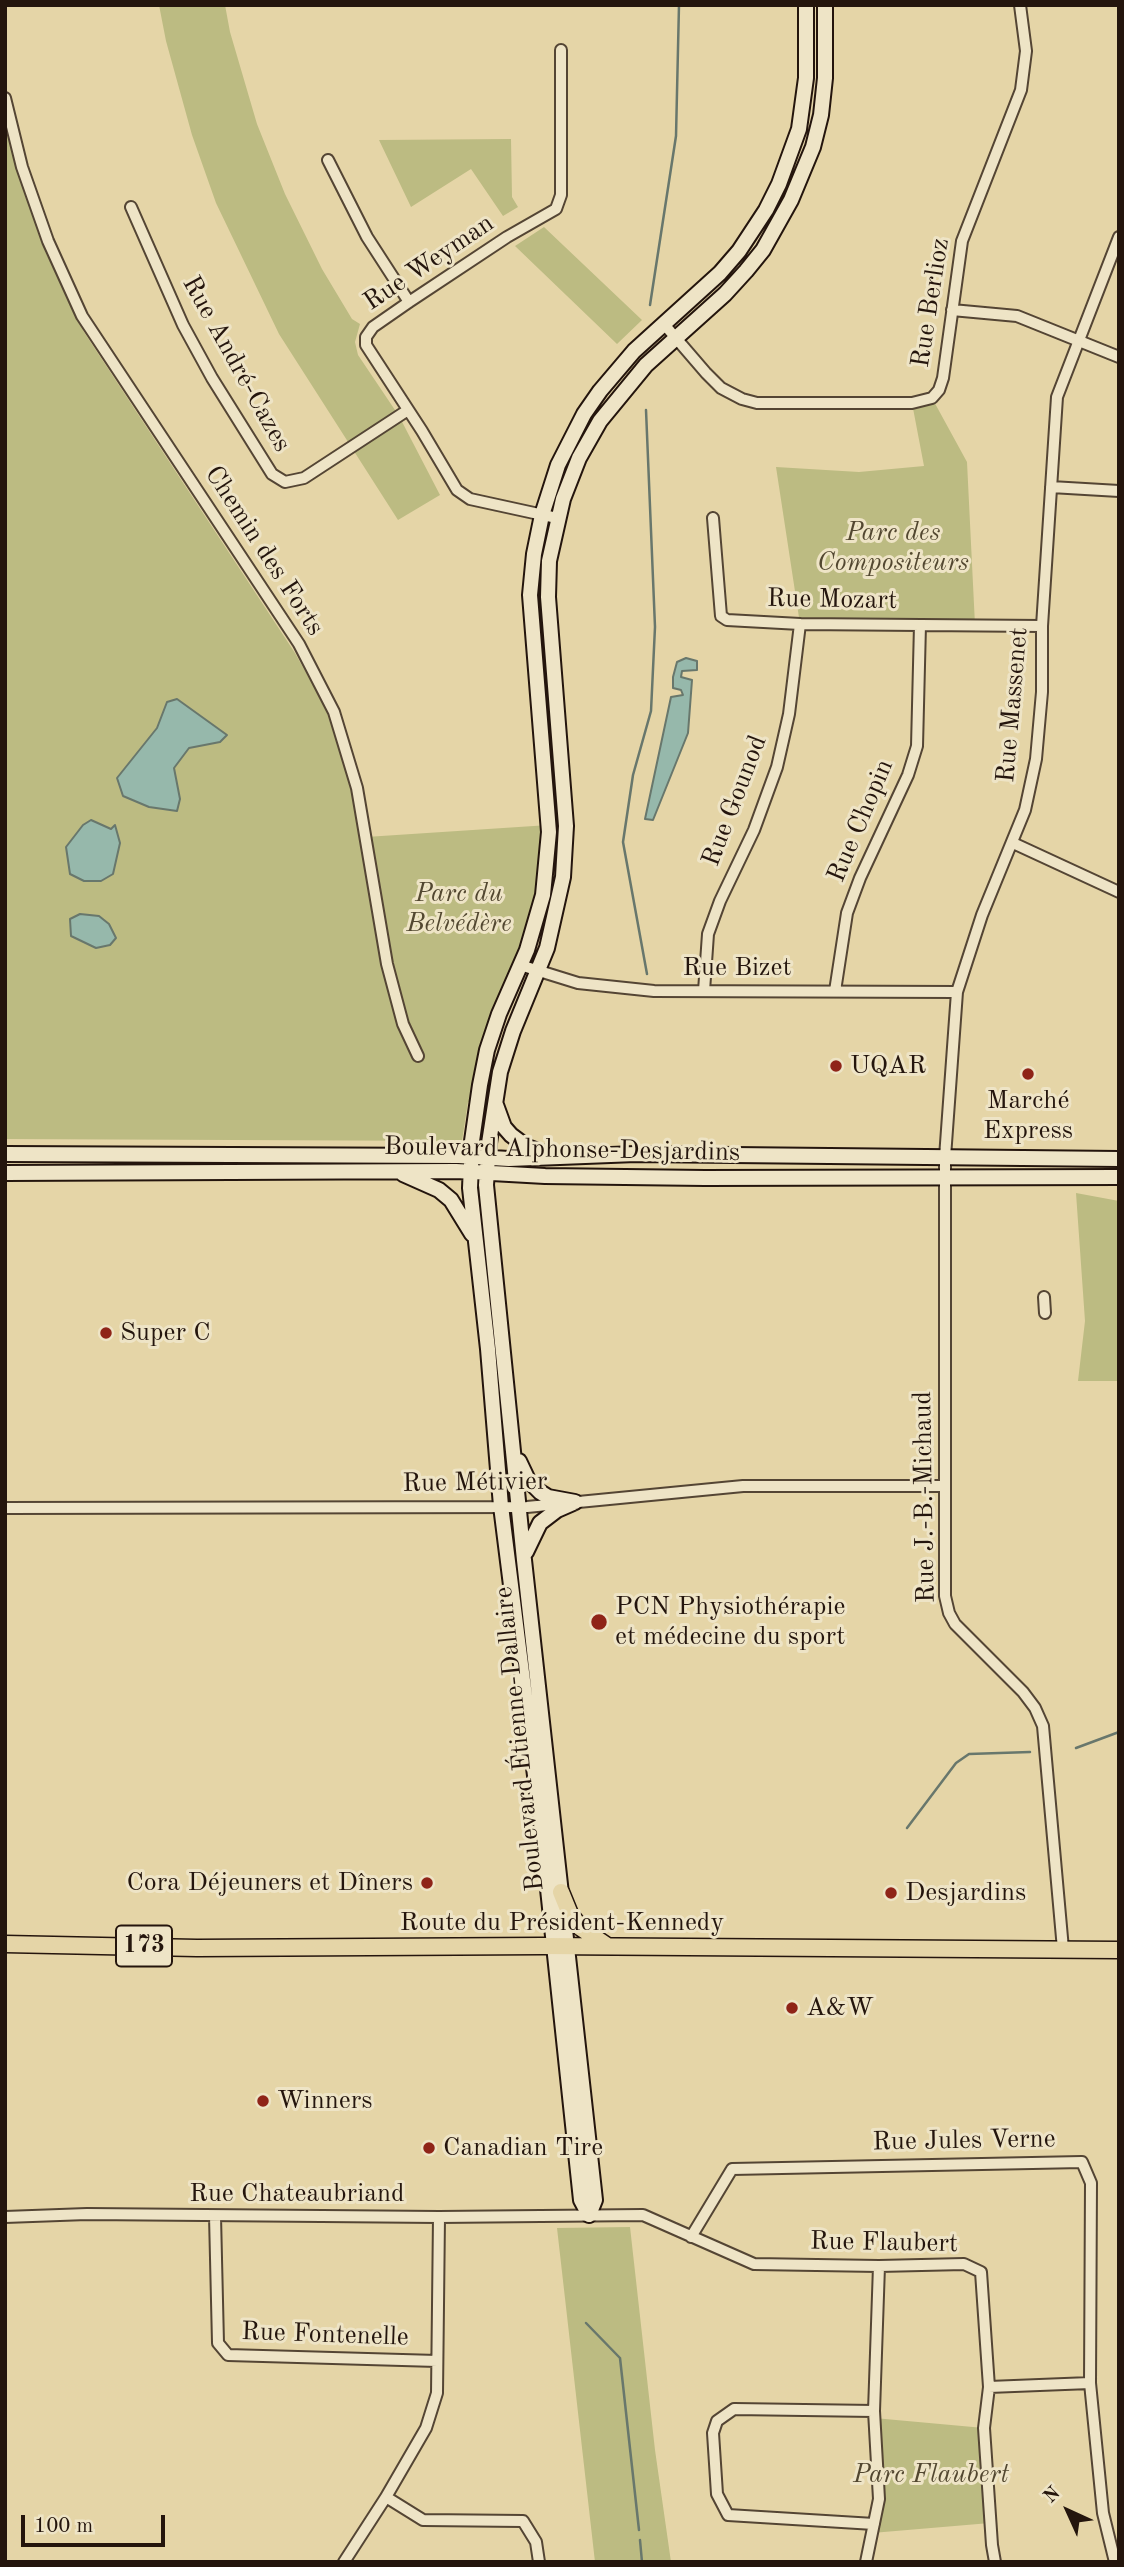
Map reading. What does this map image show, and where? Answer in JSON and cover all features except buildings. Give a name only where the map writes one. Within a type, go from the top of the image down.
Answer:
[{"type":"main road","points":[[561,1892],[570,1914],[580,1928],[608,1947]]},
{"type":"main road","name":"Route du Président-Kennedy","points":[[5,1944],[197,1948],[561,1946],[1119,1950]]},
{"type":"street","name":"Boulevard Étienne-Dallaire","points":[[589,2215],[595,2200],[561,1946],[541,1823],[501,1506],[476,1242],[471,1157],[487,1050],[499,1014],[527,950],[543,895],[550,832],[530,595],[534,554],[542,515],[558,465],[584,414],[623,363],[739,251],[766,210],[779,184],[799,129],[804,97],[806,5]]},
{"type":"street","name":"Boulevard Étienne-Dallaire","points":[[561,1946],[561,1892],[494,1278],[486,1174],[495,1101],[513,1031],[547,948],[558,906],[566,842],[547,589],[549,561],[557,518],[574,470],[600,421],[632,380],[725,294],[762,250],[781,219],[803,174],[821,115],[825,78],[825,5]]},
{"type":"street","name":"Rue Berlioz","points":[[663,323],[721,388],[757,403],[922,402],[932,398],[940,390],[952,326],[962,241],[1021,90],[1026,51],[1020,5]]},
{"type":"street","name":"Rue Weyman","points":[[557,518],[463,496],[451,482],[366,345],[366,337],[373,327],[409,302],[556,209],[561,195],[561,50]]},
{"type":"street","name":"Chemin des Forts","points":[[5,97],[22,167],[48,241],[82,316],[299,644],[334,712],[358,788],[387,964],[403,1024],[418,1056]]},
{"type":"street","points":[[328,160],[367,237],[409,302]]},
{"type":"street","name":"Rue André-Cazes","points":[[131,207],[183,325],[212,378],[272,474],[285,482],[304,478],[408,410]]},
{"type":"street","name":"Rue Massenet","points":[[945,1176],[957,992],[982,915],[1026,810],[1036,759],[1042,692],[1042,626],[1057,397],[1119,237]]},
{"type":"street","points":[[952,310],[1017,316],[1119,357]]},
{"type":"street","points":[[1051,487],[1119,491]]},
{"type":"street","name":"Rue Mozart","points":[[713,518],[721,615],[727,620],[800,624],[1042,626]]},
{"type":"street","name":"Rue Gounod","points":[[705,991],[708,934],[720,901],[754,830],[777,767],[789,714],[800,624]]},
{"type":"street","name":"Rue Chopin","points":[[835,991],[847,913],[860,878],[908,775],[917,746],[920,625]]},
{"type":"street","points":[[1013,843],[1119,892]]},
{"type":"street","name":"Rue Bizet","points":[[520,965],[578,983],[654,991],[957,992]]},
{"type":"street","points":[[495,1101],[504,1127],[518,1142],[557,1157]]},
{"type":"street","name":"Boulevard Alphonse-Desjardins","points":[[5,1154],[488,1158],[636,1154],[1119,1159]]},
{"type":"street","points":[[397,1172],[439,1190],[451,1200],[476,1242]]},
{"type":"street","name":"Boulevard Alphonse-Desjardins","points":[[5,1173],[470,1172],[705,1178],[1119,1177]]},
{"type":"street","name":"Rue J.-B.-Michaud","points":[[945,1176],[945,1596],[955,1624],[1023,1692],[1035,1708],[1043,1726],[1063,1949]]},
{"type":"street","points":[[1044,1297],[1045,1313]]},
{"type":"street","points":[[512,1444],[522,1470],[534,1488],[548,1497],[575,1502]]},
{"type":"street","name":"Rue Métivier","points":[[5,1508],[519,1507],[743,1486],[944,1486]]},
{"type":"street","points":[[524,1560],[529,1543],[540,1523],[557,1510],[575,1502]]},
{"type":"street","name":"Rue Jules Verne","points":[[691,2237],[732,2169],[1082,2162],[1091,2183],[1090,2383],[1102,2513],[1115,2562]]},
{"type":"street","name":"Rue Chateaubriand","points":[[5,2217],[87,2214],[439,2217],[589,2215]]},
{"type":"street","name":"Rue Flaubert","points":[[589,2215],[643,2215],[754,2264],[964,2264],[981,2272],[989,2387],[984,2428],[995,2562]]},
{"type":"street","name":"Rue Fontenelle","points":[[215,2216],[218,2343],[228,2355],[437,2361]]},
{"type":"street","points":[[344,2562],[426,2428],[437,2393],[439,2217]]},
{"type":"street","points":[[866,2562],[879,2499],[874,2411],[879,2266]]},
{"type":"street","points":[[989,2387],[1090,2383]]},
{"type":"street","points":[[874,2411],[734,2409],[717,2421],[713,2433],[717,2494],[728,2515],[874,2524]]},
{"type":"street","points":[[386,2497],[423,2520],[523,2521],[536,2542],[539,2562]]},
{"type":"green space","points":[[159,5],[225,5],[230,32],[257,124],[285,194],[322,269],[352,319],[360,324],[355,342],[358,355],[399,416],[440,495],[398,520],[279,334],[216,203],[192,135]]},
{"type":"green space","name":"Parc du Belvédère","points":[[5,113],[45,251],[84,332],[295,653],[329,714],[357,788],[366,837],[549,825],[543,895],[477,1102],[468,1102],[462,1141],[5,1139]]},
{"type":"green space","points":[[511,139],[512,197],[518,207],[503,216],[471,169],[411,207],[379,140]]},
{"type":"green space","points":[[544,227],[642,320],[617,344],[515,246]]},
{"type":"green space","name":"Parc des Compositeurs","points":[[932,398],[967,462],[975,625],[800,624],[776,467],[859,472],[924,466],[912,403]]},
{"type":"green space","points":[[1076,1193],[1119,1201],[1119,1381],[1078,1381],[1085,1321]]},
{"type":"green space","points":[[630,2227],[655,2450],[671,2562],[595,2562],[557,2228]]},
{"type":"green space","name":"Parc Flaubert","points":[[874,2418],[984,2428],[990,2523],[872,2533],[879,2499]]},
{"type":"shaded area","points":[[686,658],[697,661],[697,670],[682,671],[681,677],[692,680],[688,733],[653,820],[645,819],[671,697],[683,695],[681,690],[673,688],[673,677],[677,662]]},
{"type":"shaded area","points":[[177,699],[227,735],[220,742],[189,748],[174,768],[180,799],[177,811],[149,807],[123,796],[117,778],[157,728],[167,702]]},
{"type":"shaded area","points":[[91,820],[111,829],[115,825],[120,843],[113,874],[101,881],[84,881],[70,874],[66,847],[83,825]]},
{"type":"shaded area","points":[[80,914],[99,916],[109,924],[116,938],[110,945],[96,948],[71,936],[70,919]]},
{"type":"waterway","points":[[650,305],[676,136],[679,5]]},
{"type":"waterway","points":[[646,410],[655,627],[651,711],[633,775],[623,842],[647,974]]},
{"type":"waterway","points":[[1076,1748],[1119,1732]]},
{"type":"waterway","points":[[907,1828],[956,1763],[969,1754],[1030,1752]]},
{"type":"waterway","points":[[586,2323],[620,2358],[639,2530]]},
{"type":"waterway","points":[[640,2540],[642,2562]]},
{"type":"place","name":"UQAR","points":[[836,1066]]},
{"type":"place","name":"Marché Express","points":[[1028,1074]]},
{"type":"place","name":"Super C","points":[[106,1333]]},
{"type":"place","name":"PCN Physiothérapie et médecine du sport","points":[[599,1622]]},
{"type":"place","name":"Cora Déjeuners et Dîners","points":[[427,1883]]},
{"type":"place","name":"Desjardins","points":[[891,1893]]},
{"type":"place","name":"A&W","points":[[792,2008]]},
{"type":"place","name":"Winners","points":[[263,2101]]},
{"type":"place","name":"Canadian Tire","points":[[429,2148]]}]
